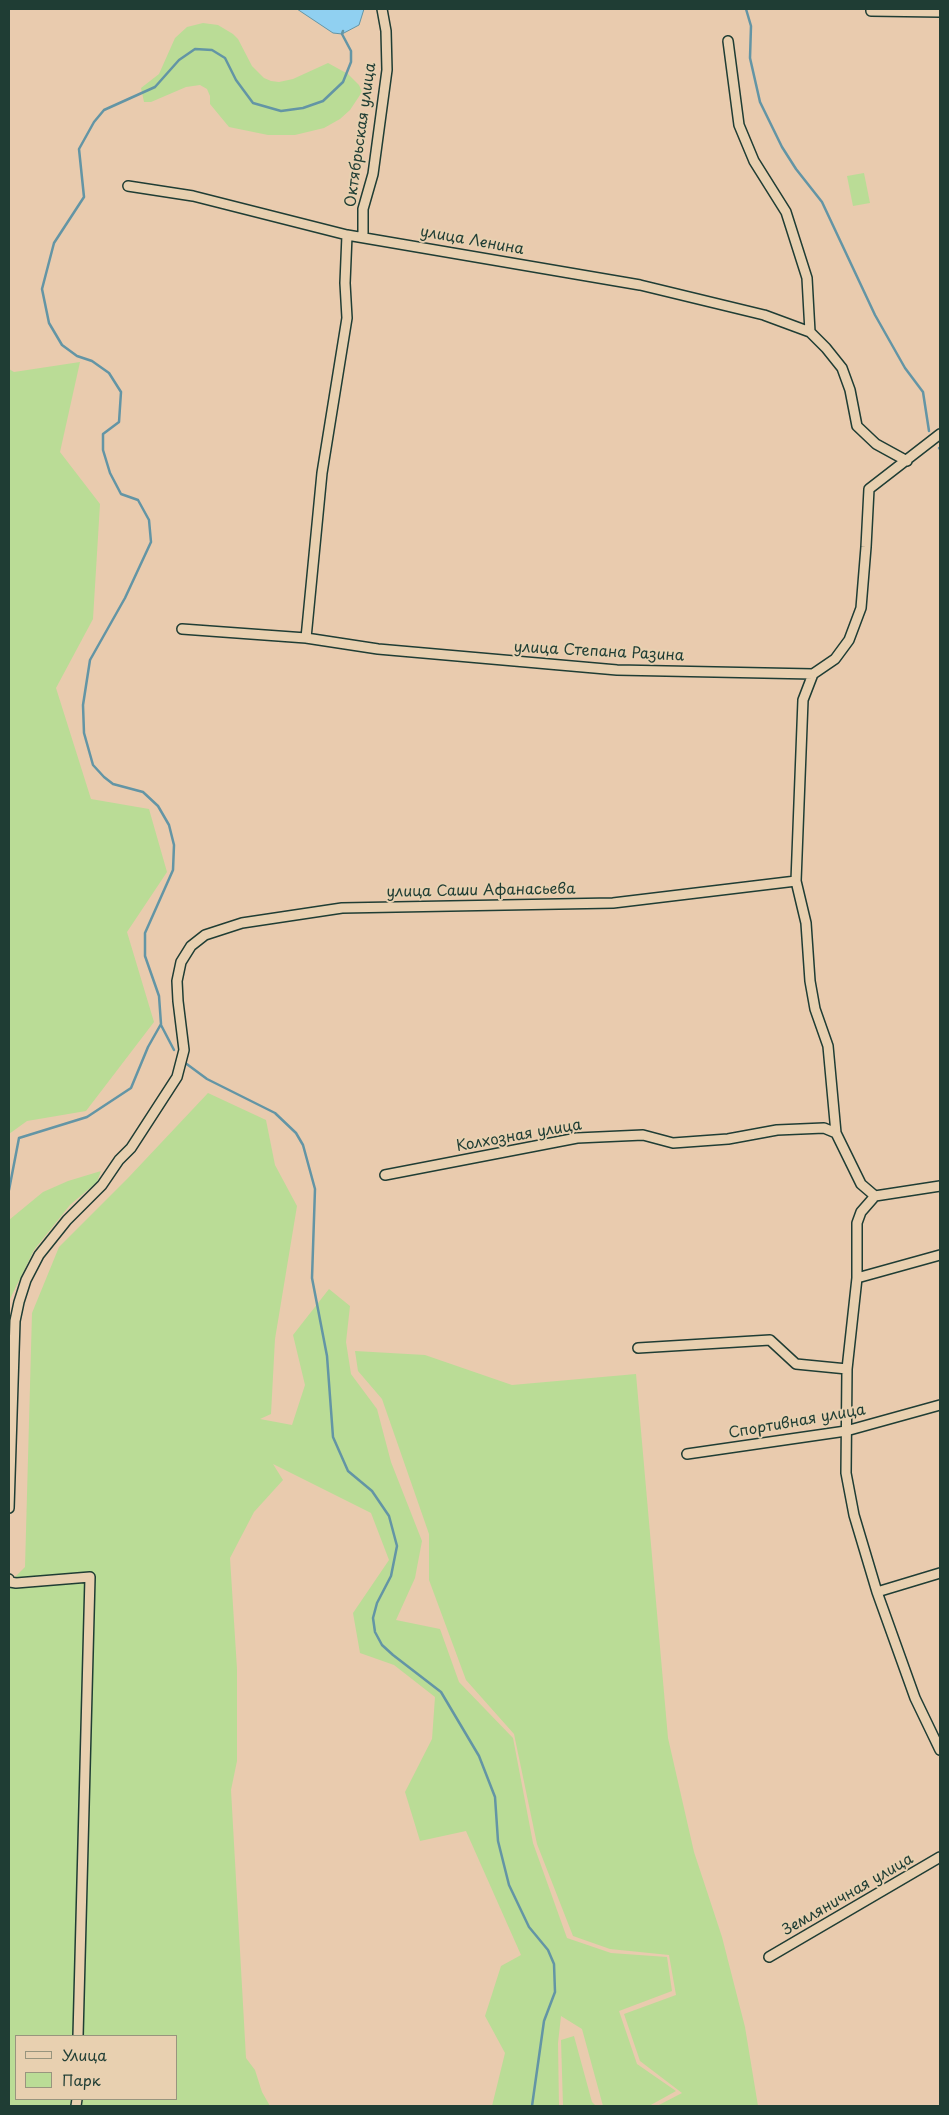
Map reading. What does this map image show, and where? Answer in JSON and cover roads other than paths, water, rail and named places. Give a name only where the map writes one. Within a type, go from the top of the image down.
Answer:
[{"type":"street","name":"Октябрьская улица","points":[[363,236],[363,209],[372,174],[387,70],[386,31],[382,9]]},
{"type":"street","points":[[871,9],[871,12],[940,12]]},
{"type":"street","points":[[728,41],[739,125],[754,161],[786,212],[807,278],[810,332],[842,368],[850,390],[857,426],[876,444],[907,461]]},
{"type":"street","name":"улица Ленина","points":[[128,186],[193,196],[348,235],[363,236],[640,285],[764,315],[810,332]]},
{"type":"street","points":[[306,638],[322,473],[347,318],[345,283],[348,235]]},
{"type":"street","points":[[875,1196],[861,1184],[836,1133],[828,1046],[815,1009],[810,980],[806,923],[796,881],[803,700],[813,674],[835,659],[849,640],[861,608],[869,489],[940,434]]},
{"type":"street","name":"улица Степана Разина","points":[[182,629],[306,638],[378,649],[617,670],[813,674]]},
{"type":"street","name":"улица Саши Афанасьева","points":[[9,1508],[15,1321],[26,1280],[39,1255],[67,1220],[102,1185],[119,1160],[131,1148],[177,1077],[184,1050],[177,981],[181,962],[191,946],[205,935],[242,923],[342,908],[613,902],[796,881]]},
{"type":"street","name":"Колхозная улица","points":[[385,1175],[576,1138],[643,1134],[673,1143],[728,1139],[778,1130],[824,1128],[836,1133]]},
{"type":"street","points":[[940,1186],[875,1196],[864,1207],[857,1223],[858,1278],[847,1370],[846,1431],[848,1482],[854,1516],[877,1592],[915,1698],[938,1738],[940,1750]]},
{"type":"street","points":[[858,1278],[940,1255]]},
{"type":"street","points":[[638,1348],[770,1340],[796,1364],[847,1370]]},
{"type":"street","name":"Спортивная улица","points":[[687,1454],[846,1431],[940,1405]]},
{"type":"street","points":[[877,1592],[940,1573]]},
{"type":"street","points":[[9,1579],[10,1582],[16,1583],[90,1577],[78,2035]]},
{"type":"street","name":"Земляничная улица","points":[[770,1957],[940,1857]]},
{"type":"water","points":[[297,9],[364,9],[359,25],[342,34],[333,33]]},
{"type":"waterway","points":[[746,9],[751,26],[750,58],[760,102],[782,147],[796,169],[822,202],[875,315],[905,368],[923,392],[929,431]]},
{"type":"waterway","points":[[9,1190],[19,1138],[87,1117],[131,1088],[148,1047],[161,1024],[159,996],[145,956],[145,933],[173,870],[174,845],[169,825],[158,806],[143,792],[113,784],[104,777],[93,765],[84,733],[83,705],[90,660],[125,598],[151,542],[149,520],[138,500],[121,494],[110,473],[103,450],[103,434],[119,422],[121,392],[109,373],[92,361],[77,356],[62,345],[49,323],[42,289],[54,243],[84,197],[79,149],[94,122],[104,110],[155,87],[179,60],[195,49],[212,50],[225,58],[236,80],[253,103],[281,111],[303,108],[323,101],[343,82],[351,62],[351,51],[342,34],[343,31]]},
{"type":"waterway","points":[[161,1025],[174,1050]]},
{"type":"waterway","points":[[184,1062],[207,1079],[275,1113],[296,1133],[303,1145],[315,1189],[312,1278],[327,1356],[333,1437],[348,1471],[372,1491],[389,1516],[397,1546],[391,1576],[377,1603],[373,1618],[375,1632],[382,1645],[441,1692],[479,1756],[495,1797],[498,1841],[509,1885],[529,1927],[548,1950],[554,1964],[555,1992],[544,2021],[532,2106]]}]
